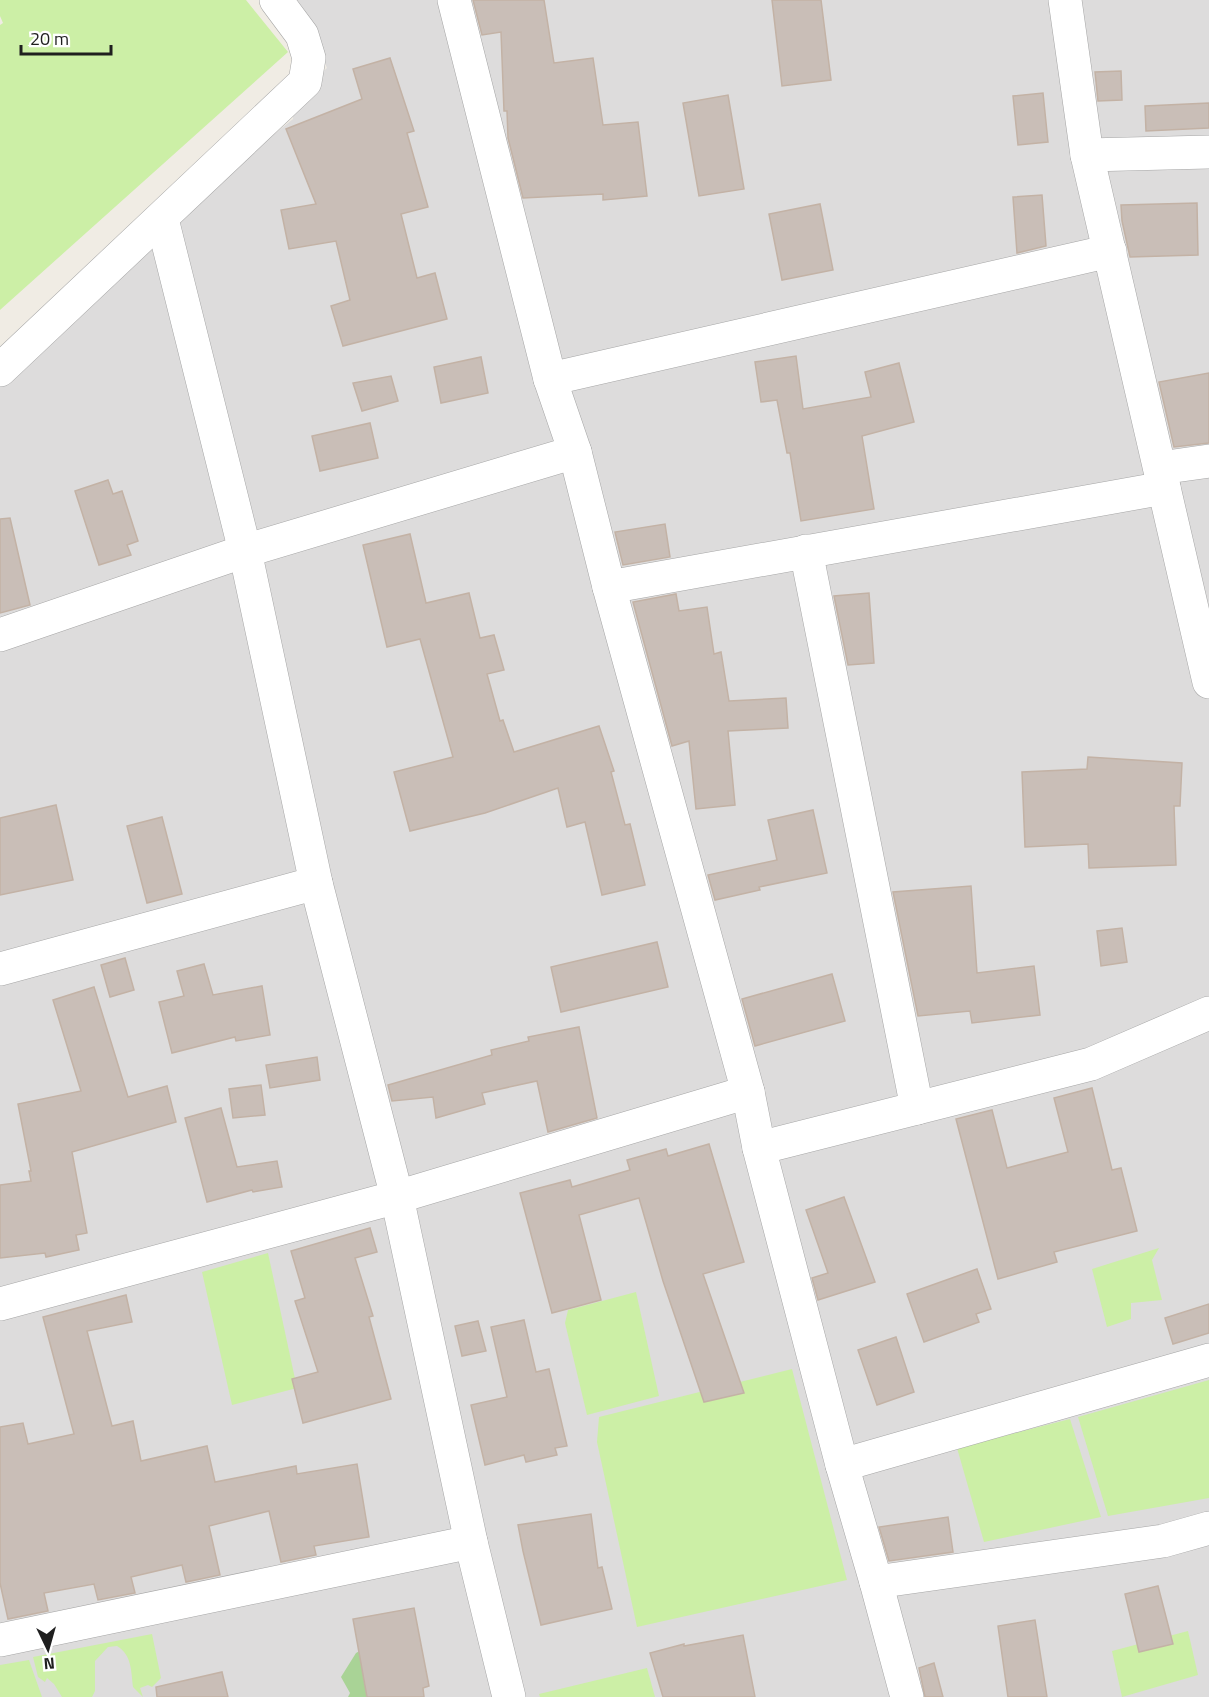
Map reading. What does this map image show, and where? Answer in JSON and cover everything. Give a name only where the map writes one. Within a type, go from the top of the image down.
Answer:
[{"type":"street","points":[[0,370],[305,82],[309,58],[302,35],[276,0]]},
{"type":"street","points":[[454,0],[550,380],[575,452],[609,587],[748,1092],[759,1148],[842,1465],[907,1697]]},
{"type":"street","points":[[1065,0],[1087,155],[1209,682]]},
{"type":"street","points":[[1087,155],[1209,152]]},
{"type":"street","points":[[162,219],[245,551],[316,883],[397,1197],[471,1542],[509,1697]]},
{"type":"street","points":[[550,380],[1110,251]]},
{"type":"street","points":[[0,635],[245,551],[575,452]]},
{"type":"street","points":[[609,587],[806,551],[1162,478],[1209,461]]},
{"type":"street","points":[[806,551],[917,1108]]},
{"type":"street","points":[[0,969],[316,883]]},
{"type":"street","points":[[759,1148],[1091,1064],[1209,1013]]},
{"type":"street","points":[[0,1304],[397,1197],[748,1092]]},
{"type":"street","points":[[842,1465],[1209,1360]]},
{"type":"street","points":[[876,1582],[1162,1541],[1209,1528]]},
{"type":"street","points":[[0,1640],[471,1542]]},
{"type":"shaded area","points":[[291,0],[1209,0],[1209,1697],[0,1697],[0,374],[127,252],[293,119],[294,98],[327,68],[308,22]]},
{"type":"green space","points":[[0,0],[246,0],[288,52],[0,310],[0,25],[3,23],[0,16]]},
{"type":"green space","points":[[1159,1248],[1152,1260],[1162,1300],[1131,1303],[1131,1319],[1107,1327],[1092,1269]]},
{"type":"green space","points":[[268,1253],[297,1388],[232,1405],[202,1272]]},
{"type":"green space","points":[[636,1292],[659,1396],[587,1415],[565,1323],[568,1310]]},
{"type":"green space","points":[[792,1369],[847,1580],[637,1627],[597,1442],[599,1417]]},
{"type":"green space","points":[[1209,1380],[1209,1498],[1108,1516],[1078,1417]]},
{"type":"green space","points":[[1070,1419],[1101,1517],[984,1542],[957,1448]]},
{"type":"green space","points":[[1188,1631],[1198,1675],[1122,1697],[1112,1651]]},
{"type":"green space","points":[[152,1634],[161,1678],[152,1687],[148,1685],[140,1688],[143,1697],[133,1687],[126,1654],[117,1646],[108,1647],[95,1661],[95,1691],[92,1697],[62,1697],[47,1678],[45,1682],[38,1677],[33,1657]]},
{"type":"green space","points":[[365,1648],[383,1697],[348,1697],[350,1693],[341,1677],[356,1653]]},
{"type":"green space","points":[[29,1660],[42,1697],[0,1697],[0,1665]]},
{"type":"green space","points":[[647,1668],[655,1697],[540,1697],[539,1694]]},
{"type":"building","points":[[473,0],[544,0],[554,63],[593,58],[603,125],[638,122],[647,196],[603,200],[603,194],[523,198],[508,138],[507,111],[504,111],[501,32],[482,35]]},
{"type":"building","points":[[772,0],[821,0],[831,80],[782,86]]},
{"type":"building","points":[[390,58],[414,131],[407,133],[428,207],[401,214],[417,278],[435,273],[447,319],[343,346],[331,306],[350,300],[336,241],[289,249],[281,210],[316,204],[286,129],[362,99],[353,69]]},
{"type":"building","points":[[1121,71],[1122,100],[1098,101],[1095,72]]},
{"type":"building","points":[[1043,93],[1048,142],[1018,145],[1013,96]]},
{"type":"building","points":[[728,95],[744,189],[699,196],[683,103]]},
{"type":"building","points":[[1209,103],[1209,128],[1146,131],[1145,106]]},
{"type":"building","points":[[1042,195],[1046,246],[1017,253],[1013,197]]},
{"type":"building","points":[[1197,203],[1198,255],[1130,257],[1121,205]]},
{"type":"building","points":[[820,204],[833,270],[782,280],[769,214]]},
{"type":"building","points":[[796,356],[803,409],[871,397],[865,372],[899,363],[914,422],[862,436],[874,509],[801,521],[790,453],[787,453],[777,400],[761,402],[755,362]]},
{"type":"building","points":[[481,357],[488,393],[441,403],[434,367]]},
{"type":"building","points":[[1209,373],[1209,443],[1174,447],[1159,382]]},
{"type":"building","points":[[391,376],[398,401],[362,411],[353,383]]},
{"type":"building","points":[[370,423],[378,458],[320,471],[312,436]]},
{"type":"building","points":[[108,480],[113,494],[122,491],[138,541],[127,545],[131,555],[99,565],[75,491]]},
{"type":"building","points":[[10,518],[30,605],[0,613],[0,519]]},
{"type":"building","points":[[665,524],[670,557],[623,565],[615,532]]},
{"type":"building","points":[[410,534],[426,603],[469,593],[480,638],[494,635],[504,670],[487,674],[500,721],[503,720],[514,752],[599,726],[614,771],[611,772],[625,825],[630,824],[645,885],[602,895],[585,822],[567,827],[558,788],[485,813],[410,831],[394,772],[453,757],[420,639],[387,647],[363,545]]},
{"type":"building","points":[[869,593],[874,663],[848,665],[834,596]]},
{"type":"building","points":[[676,594],[679,611],[707,607],[714,654],[721,652],[729,701],[786,698],[788,728],[728,731],[735,805],[696,809],[689,741],[672,746],[633,602]]},
{"type":"building","points":[[1088,757],[1182,763],[1180,806],[1174,806],[1176,865],[1089,868],[1088,844],[1025,847],[1022,772],[1087,769]]},
{"type":"building","points":[[56,805],[73,880],[0,895],[0,818]]},
{"type":"building","points":[[813,810],[827,873],[759,887],[760,890],[715,900],[708,875],[777,860],[768,820]]},
{"type":"building","points":[[162,817],[182,894],[147,903],[127,826]]},
{"type":"building","points":[[971,886],[977,973],[1034,966],[1040,1015],[972,1023],[970,1011],[918,1016],[893,892]]},
{"type":"building","points":[[1122,928],[1127,962],[1101,966],[1097,931]]},
{"type":"building","points":[[657,942],[668,987],[561,1012],[551,967]]},
{"type":"building","points":[[125,958],[134,990],[110,997],[101,965]]},
{"type":"building","points":[[204,964],[213,995],[262,986],[270,1035],[236,1041],[235,1037],[172,1053],[159,1002],[184,996],[177,971]]},
{"type":"building","points":[[832,974],[845,1021],[755,1046],[742,999]]},
{"type":"building","points":[[94,987],[128,1097],[167,1086],[176,1122],[72,1152],[87,1233],[76,1235],[79,1250],[46,1257],[45,1253],[0,1258],[0,1185],[31,1181],[18,1104],[81,1091],[53,1000]]},
{"type":"building","points":[[579,1027],[597,1118],[548,1132],[537,1081],[482,1093],[485,1104],[436,1118],[433,1097],[392,1101],[388,1085],[492,1055],[491,1050],[529,1041],[528,1037]]},
{"type":"building","points":[[317,1057],[320,1080],[270,1088],[266,1065]]},
{"type":"building","points":[[261,1085],[265,1115],[233,1118],[229,1089]]},
{"type":"building","points":[[1092,1088],[1112,1170],[1121,1168],[1137,1231],[1054,1252],[1057,1262],[998,1279],[956,1119],[992,1110],[1007,1168],[1068,1152],[1054,1098]]},
{"type":"building","points":[[221,1108],[237,1167],[277,1161],[282,1187],[253,1192],[252,1190],[207,1202],[185,1118]]},
{"type":"building","points":[[709,1144],[744,1262],[703,1274],[744,1393],[704,1402],[663,1281],[639,1198],[579,1215],[601,1300],[552,1313],[520,1193],[570,1180],[572,1187],[630,1170],[627,1160],[666,1149],[668,1156]]},
{"type":"building","points":[[844,1197],[875,1282],[818,1300],[812,1278],[828,1273],[806,1210]]},
{"type":"building","points":[[370,1228],[377,1252],[355,1258],[373,1316],[369,1317],[391,1399],[303,1423],[292,1379],[318,1372],[295,1301],[305,1298],[291,1251]]},
{"type":"building","points":[[977,1269],[991,1309],[976,1314],[979,1322],[924,1342],[907,1294]]},
{"type":"building","points":[[126,1295],[132,1322],[87,1331],[112,1426],[133,1421],[141,1461],[207,1446],[215,1482],[296,1466],[297,1474],[357,1464],[369,1537],[314,1546],[316,1555],[281,1562],[269,1511],[209,1526],[220,1575],[186,1582],[182,1565],[131,1577],[135,1593],[98,1600],[94,1584],[44,1593],[48,1611],[8,1619],[0,1583],[0,1427],[23,1423],[28,1444],[74,1434],[43,1317]]},
{"type":"building","points":[[1209,1304],[1209,1333],[1173,1344],[1165,1318]]},
{"type":"building","points":[[524,1320],[536,1372],[549,1369],[567,1446],[555,1448],[557,1455],[526,1462],[524,1455],[485,1465],[471,1405],[507,1397],[491,1327]]},
{"type":"building","points":[[478,1321],[486,1351],[462,1356],[455,1326]]},
{"type":"building","points":[[896,1337],[914,1392],[877,1405],[858,1350]]},
{"type":"building","points":[[591,1514],[598,1568],[602,1567],[612,1609],[541,1625],[518,1525]]},
{"type":"building","points":[[948,1517],[953,1552],[889,1561],[879,1527]]},
{"type":"building","points":[[1158,1586],[1173,1644],[1139,1652],[1125,1594]]},
{"type":"building","points":[[414,1608],[429,1686],[423,1688],[424,1697],[367,1697],[353,1619]]},
{"type":"building","points":[[1035,1620],[1047,1697],[1008,1697],[998,1626]]},
{"type":"building","points":[[743,1635],[755,1697],[663,1697],[650,1653],[684,1644],[684,1646]]},
{"type":"building","points":[[934,1663],[943,1697],[925,1697],[919,1668]]},
{"type":"building","points":[[222,1672],[228,1697],[157,1697],[156,1687]]}]
